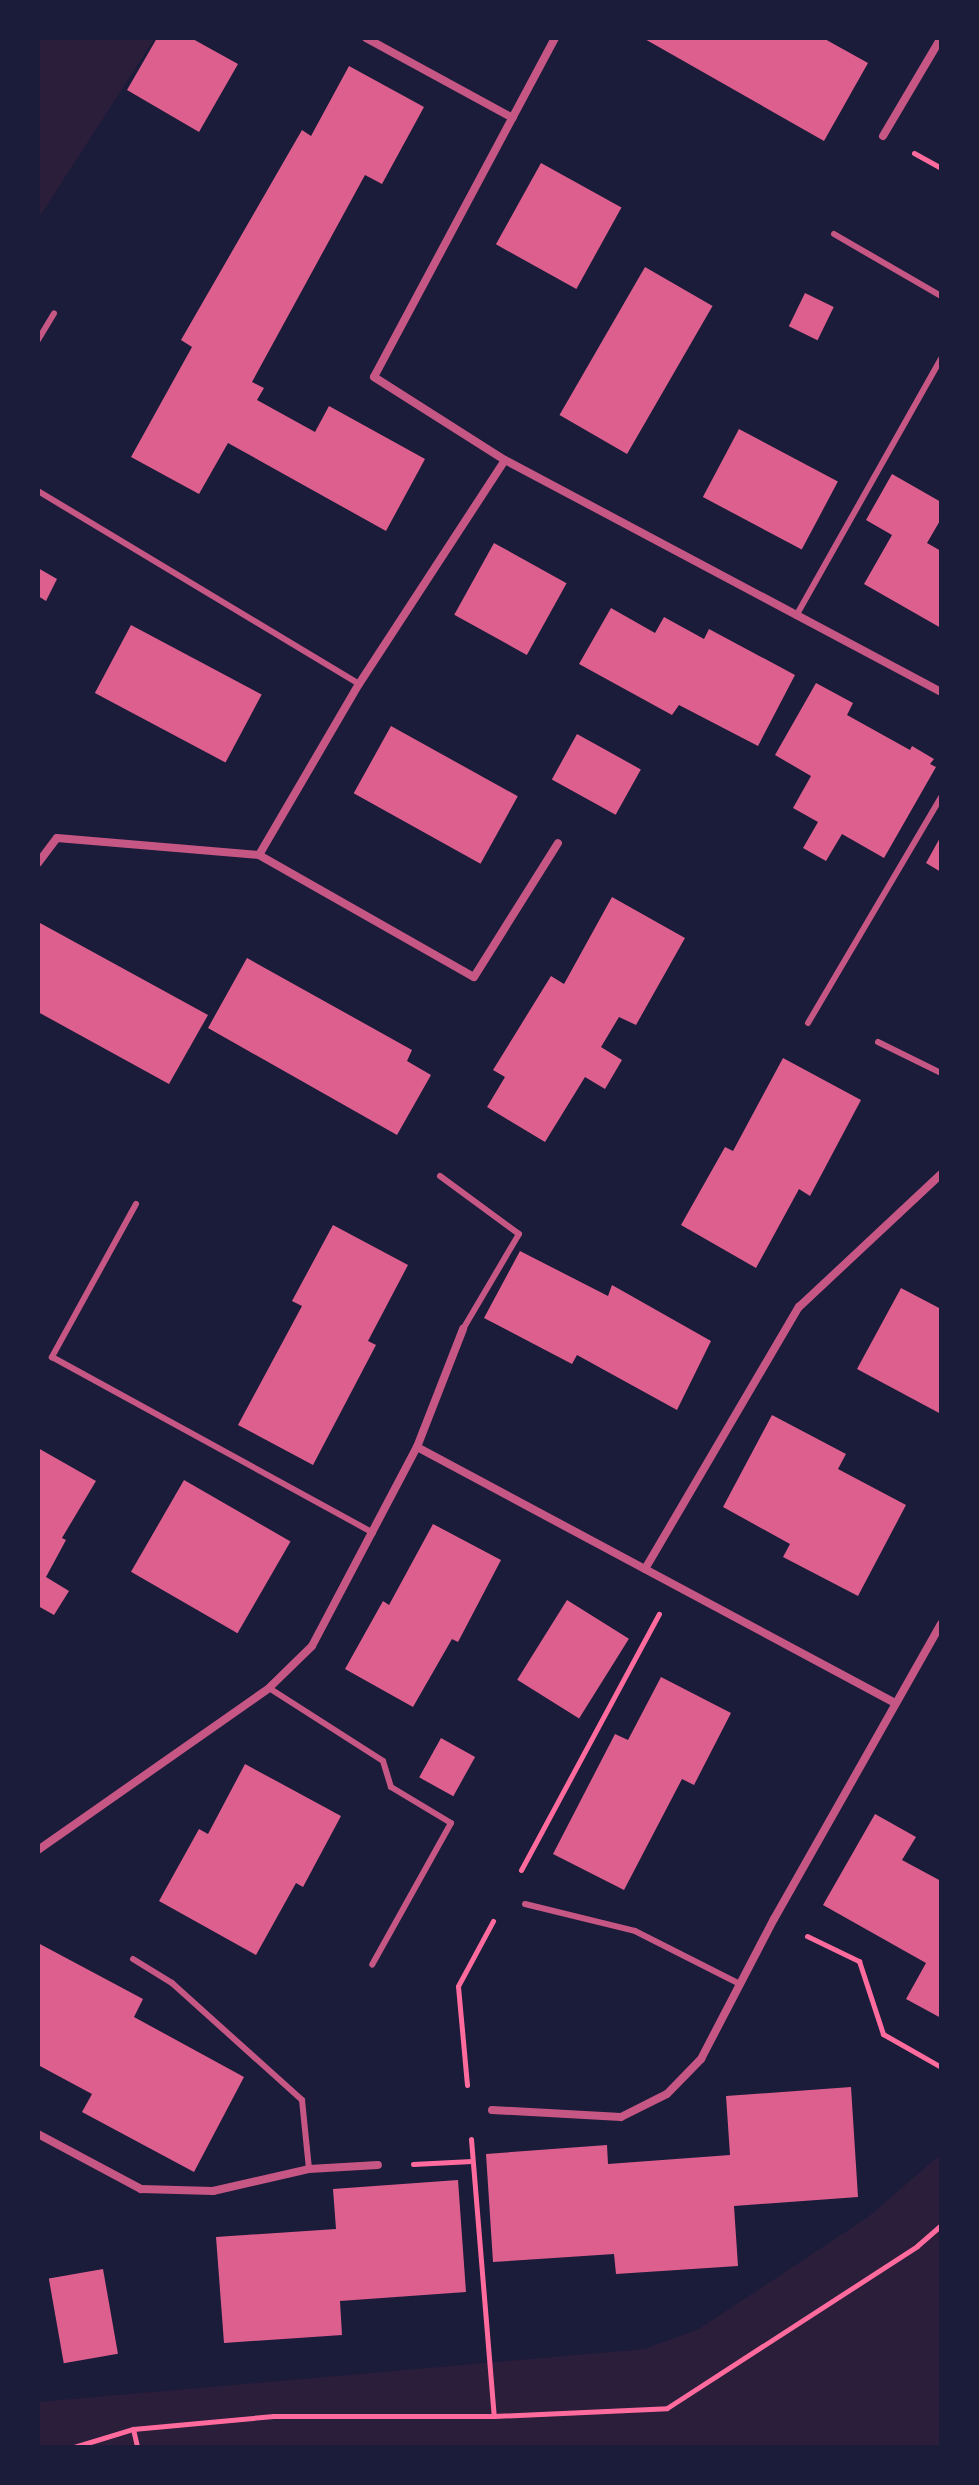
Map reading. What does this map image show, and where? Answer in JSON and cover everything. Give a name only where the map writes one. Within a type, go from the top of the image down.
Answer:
[{"type":"street","points":[[366,38],[513,118]]},
{"type":"street","points":[[555,38],[374,377],[505,460],[941,692]]},
{"type":"street","points":[[883,136],[941,38]]},
{"type":"street","points":[[259,855],[359,684],[505,460]]},
{"type":"street","points":[[38,863],[57,838],[259,855],[474,977],[558,843]]},
{"type":"street","points":[[645,1569],[799,1307],[941,1174]]},
{"type":"street","points":[[38,1850],[269,1688],[312,1646],[417,1447],[463,1329]]},
{"type":"street","points":[[417,1447],[895,1703]]},
{"type":"street","points":[[492,2110],[621,2117],[667,2094],[701,2059],[774,1919],[941,1624]]},
{"type":"street","points":[[38,2134],[141,2189],[213,2191],[309,2169],[378,2165]]},
{"type":"lane","points":[[834,234],[941,296]]},
{"type":"lane","points":[[38,340],[54,313]]},
{"type":"lane","points":[[796,616],[941,359]]},
{"type":"lane","points":[[38,491],[359,684]]},
{"type":"lane","points":[[808,1023],[941,797]]},
{"type":"lane","points":[[878,1042],[941,1073]]},
{"type":"lane","points":[[440,1176],[519,1234],[463,1329]]},
{"type":"lane","points":[[136,1204],[52,1357],[373,1533]]},
{"type":"lane","points":[[269,1688],[383,1761],[391,1787],[451,1823],[372,1965]]},
{"type":"lane","points":[[525,1904],[635,1931],[740,1984]]},
{"type":"lane","points":[[133,1959],[172,1983],[302,2100],[309,2169]]},
{"type":"path","points":[[518,1876],[674,1585]]},
{"type":"path","points":[[468,2097],[458,1986],[495,1917]]},
{"type":"path","points":[[774,1919],[859,1961],[883,2034],[941,2067]]},
{"type":"path","points":[[470,2129],[494,2416]]},
{"type":"path","points":[[378,2165],[472,2161]]},
{"type":"path","points":[[74,2447],[133,2429],[273,2416],[494,2416],[667,2408],[917,2246],[941,2225]]},
{"type":"path","points":[[133,2429],[137,2447]]},
{"type":"shaded area","points":[[38,38],[155,38],[38,219]]},
{"type":"shaded area","points":[[941,2154],[941,2447],[38,2447],[38,2402],[645,2349],[699,2329],[868,2217]]},
{"type":"building","points":[[157,38],[191,38],[238,64],[199,132],[127,90]]},
{"type":"building","points":[[643,38],[823,38],[868,63],[824,141]]},
{"type":"building","points":[[349,66],[424,107],[382,184],[365,175],[252,382],[264,388],[257,400],[315,432],[329,406],[425,459],[386,531],[228,443],[199,494],[131,457],[192,347],[181,340],[302,130],[311,136]]},
{"type":"building","points":[[541,163],[621,208],[576,289],[496,244]]},
{"type":"building","points":[[645,267],[713,306],[627,454],[560,415]]},
{"type":"building","points":[[805,293],[834,307],[818,340],[789,326]]},
{"type":"building","points":[[739,429],[838,482],[802,550],[703,497]]},
{"type":"building","points":[[892,474],[941,502],[941,519],[927,543],[941,551],[941,628],[864,584],[892,535],[866,520]]},
{"type":"building","points":[[494,543],[567,583],[527,655],[454,615]]},
{"type":"building","points":[[38,568],[57,579],[46,601],[38,596]]},
{"type":"building","points":[[611,608],[655,633],[664,617],[704,639],[709,629],[795,675],[758,746],[679,705],[672,715],[579,664]]},
{"type":"building","points":[[131,625],[262,694],[226,762],[95,693]]},
{"type":"building","points":[[816,683],[853,703],[847,715],[910,750],[912,746],[934,759],[930,764],[936,767],[884,858],[842,834],[826,861],[803,848],[818,822],[793,808],[811,776],[775,755]]},
{"type":"building","points":[[391,726],[518,796],[480,864],[354,793]]},
{"type":"building","points":[[577,734],[641,769],[616,815],[552,779]]},
{"type":"building","points":[[941,836],[941,872],[926,863]]},
{"type":"building","points":[[612,897],[685,938],[636,1025],[619,1017],[601,1047],[622,1060],[605,1089],[585,1077],[545,1142],[487,1107],[505,1077],[493,1070],[551,976],[564,984]]},
{"type":"building","points":[[40,923],[208,1015],[169,1084],[38,1012]]},
{"type":"building","points":[[247,958],[412,1050],[407,1061],[431,1075],[397,1135],[208,1028]]},
{"type":"building","points":[[783,1058],[861,1100],[810,1196],[799,1189],[756,1268],[681,1225],[725,1147],[733,1151]]},
{"type":"building","points":[[333,1225],[408,1265],[368,1341],[376,1345],[313,1465],[238,1425],[302,1306],[292,1301]]},
{"type":"building","points":[[520,1251],[608,1296],[612,1285],[711,1341],[677,1410],[577,1355],[572,1364],[484,1318]]},
{"type":"building","points":[[901,1288],[941,1309],[941,1414],[857,1369]]},
{"type":"building","points":[[772,1415],[846,1454],[838,1469],[906,1505],[858,1596],[783,1557],[790,1544],[723,1507]]},
{"type":"building","points":[[38,1448],[96,1481],[62,1538],[66,1540],[46,1577],[69,1591],[54,1615],[38,1606]]},
{"type":"building","points":[[184,1480],[291,1542],[238,1633],[131,1572]]},
{"type":"building","points":[[433,1524],[501,1560],[458,1642],[452,1639],[413,1707],[345,1669],[383,1601],[389,1605]]},
{"type":"building","points":[[567,1600],[629,1639],[579,1718],[517,1680]]},
{"type":"building","points":[[661,1677],[731,1713],[694,1785],[682,1779],[624,1890],[553,1854],[615,1734],[628,1740]]},
{"type":"building","points":[[441,1738],[475,1757],[453,1796],[419,1777]]},
{"type":"building","points":[[245,1764],[341,1816],[303,1887],[296,1883],[256,1955],[159,1901],[199,1829],[208,1834]]},
{"type":"building","points":[[875,1814],[916,1837],[902,1860],[941,1881],[941,2018],[906,1999],[926,1963],[823,1905]]},
{"type":"building","points":[[38,1943],[143,1999],[134,2017],[244,2077],[194,2172],[82,2112],[92,2094],[38,2065]]},
{"type":"building","points":[[851,2087],[858,2197],[734,2206],[738,2266],[616,2274],[614,2254],[493,2262],[486,2154],[607,2145],[608,2164],[730,2155],[726,2096]]},
{"type":"building","points":[[458,2180],[466,2292],[340,2301],[342,2335],[224,2343],[216,2237],[336,2229],[333,2189]]},
{"type":"building","points":[[103,2269],[118,2354],[64,2363],[49,2279]]}]
